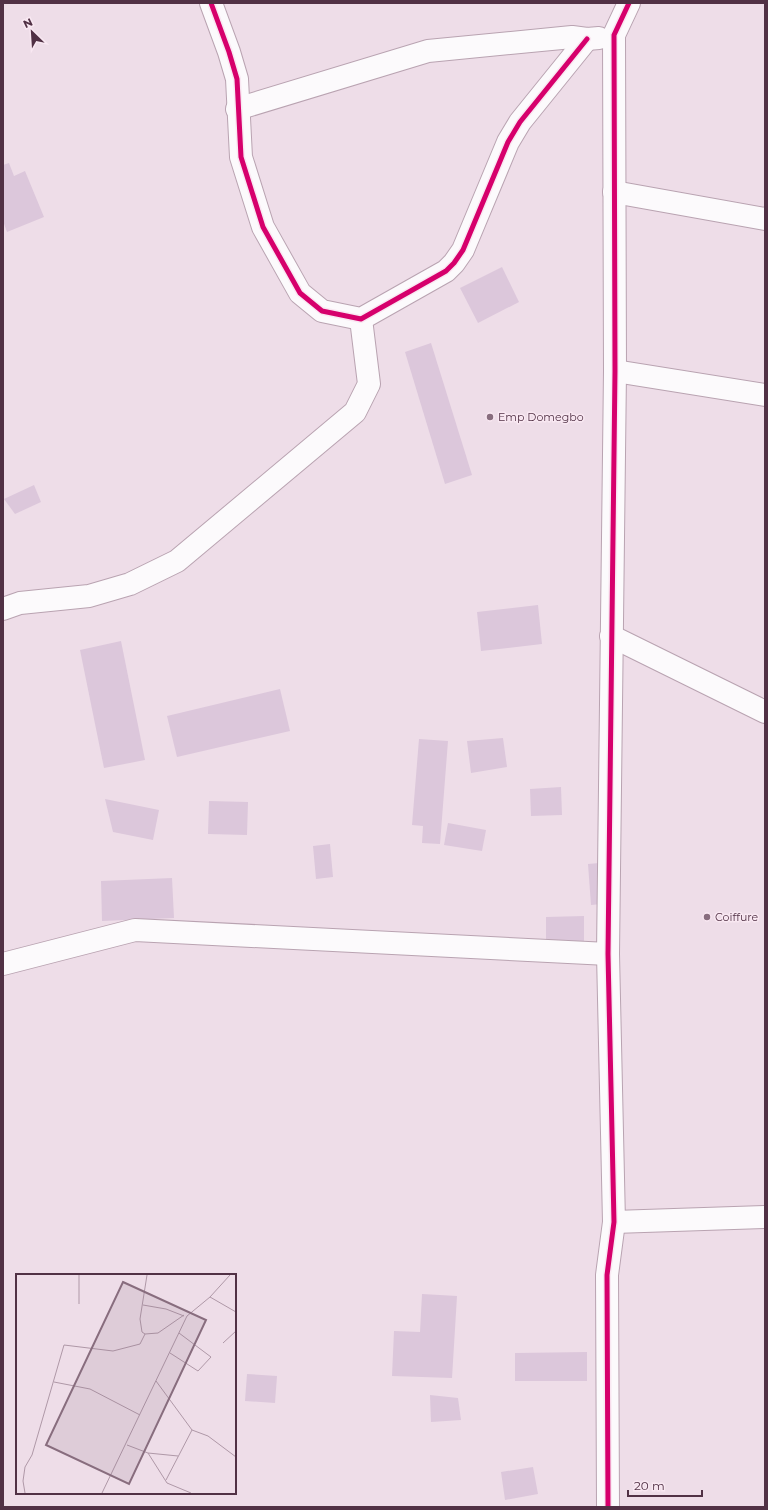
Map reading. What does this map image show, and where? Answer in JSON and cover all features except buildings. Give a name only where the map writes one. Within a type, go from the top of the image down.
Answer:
[{"type":"street","points":[[211,3],[237,79],[237,109],[241,157],[263,227],[300,293],[322,311],[361,319],[446,271],[454,263],[462,250],[508,142],[520,122],[587,39]]},
{"type":"street","points":[[608,1507],[607,1275],[614,1222],[608,954],[615,372],[614,35],[629,3]]},
{"type":"street","points":[[237,109],[428,51],[572,37],[587,39],[614,35]]},
{"type":"street","points":[[614,192],[765,219]]},
{"type":"street","points":[[3,609],[20,603],[89,596],[130,584],[177,561],[356,412],[369,384],[361,319]]},
{"type":"street","points":[[615,372],[765,394]]},
{"type":"street","points":[[611,636],[765,712]]},
{"type":"street","points":[[3,964],[135,930],[608,954]]},
{"type":"street","points":[[614,1222],[765,1217]]},
{"type":"cycle path","points":[[211,3],[237,79],[241,157],[263,227],[300,293],[322,311],[361,319],[446,271],[454,263],[463,250],[508,142],[520,122],[587,39]]},
{"type":"cycle path","points":[[608,1507],[607,1275],[614,1222],[608,954],[615,371],[614,35],[629,3]]},
{"type":"place","name":"Emp Domegbo","points":[[490,417]]},
{"type":"place","name":"Coiffure","points":[[707,917]]}]
